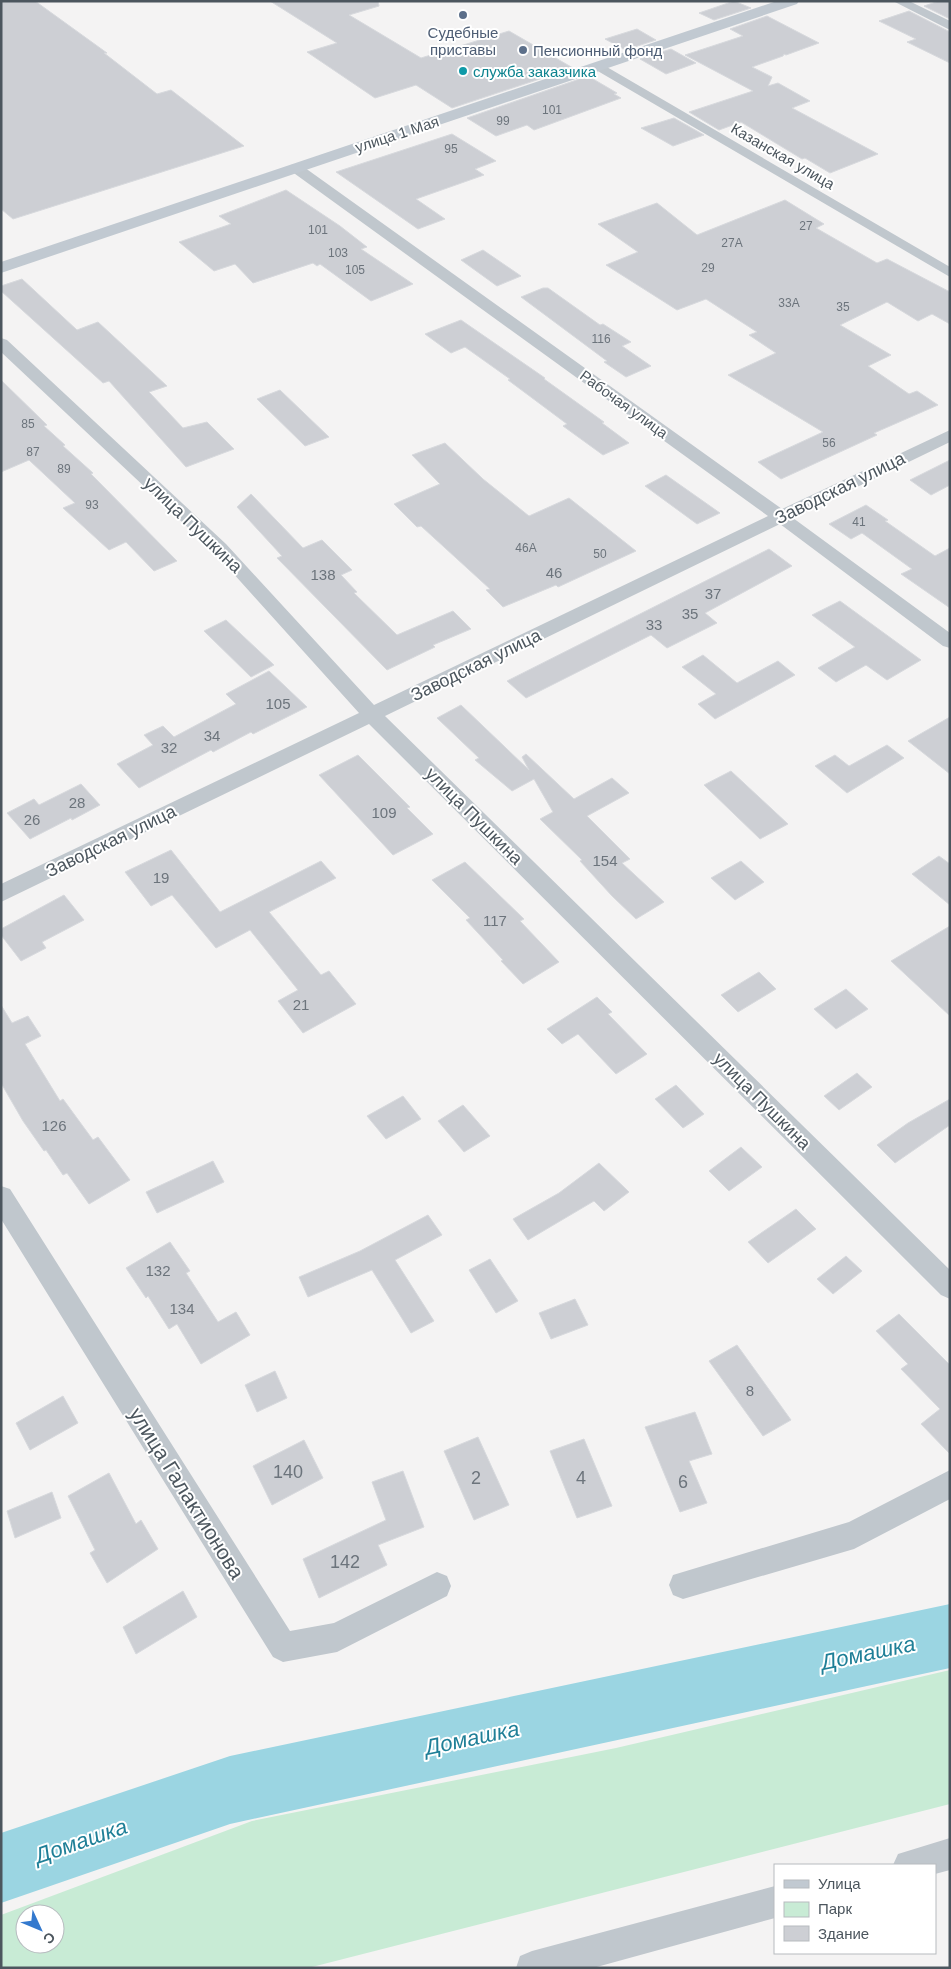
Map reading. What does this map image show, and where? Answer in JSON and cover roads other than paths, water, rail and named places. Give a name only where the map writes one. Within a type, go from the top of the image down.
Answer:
[{"type":"main road","name":"улица 1 Мая","points":[[1,268],[792,1]]},
{"type":"street","points":[[898,1],[950,26]]},
{"type":"street","name":"Казанская улица","points":[[600,67],[950,273]]},
{"type":"street","name":"Рабочая улица","points":[[296,168],[781,517],[950,642]]},
{"type":"street","name":"улица Пушкина","points":[[1,343],[220,548],[372,715],[950,1287]]},
{"type":"street","name":"Заводская улица","points":[[1,894],[950,435]]},
{"type":"street","name":"улица Галактионова","points":[[1,1197],[283,1647],[337,1637],[437,1586]]},
{"type":"street","points":[[683,1585],[854,1535],[934,1494],[950,1483]]},
{"type":"street","points":[[913,1864],[950,1854]]},
{"type":"street","points":[[532,1968],[774,1902]]},
{"type":"waterway","name":"Домашка","points":[[1,1868],[230,1790],[950,1636]]},
{"type":"place","name":"Судебные приставы","points":[[463,15]]},
{"type":"place","name":"Пенсионный фонд","points":[[523,50]]},
{"type":"place","name":"служба заказчика","points":[[463,71]]}]
